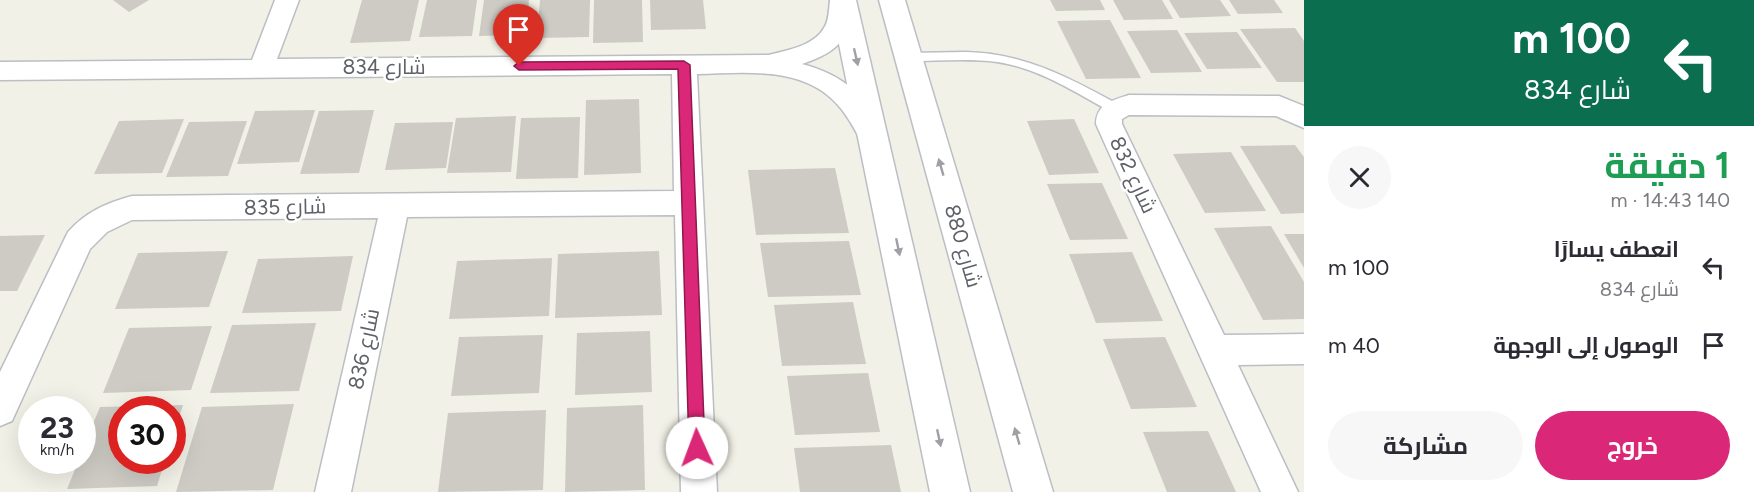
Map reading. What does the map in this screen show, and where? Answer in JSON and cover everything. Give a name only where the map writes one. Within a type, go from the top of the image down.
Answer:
[{"type":"street","points":[[261,68],[287,0]]},
{"type":"street","points":[[842,0],[950,492]]},
{"type":"street","name":"شارع 834","points":[[769,64],[810,52],[824,43],[836,30],[842,0]]},
{"type":"street","name":"شارع 880","points":[[892,0],[1034,492]]},
{"type":"street","name":"شارع 834","points":[[0,71],[769,64],[819,77],[838,88],[856,106],[875,142]]},
{"type":"street","points":[[684,65],[687,203],[699,492]]},
{"type":"street","name":"شارع 832","points":[[1280,492],[1109,124],[1109,117],[1116,109],[1129,105],[1264,105],[1285,108],[1304,118]]},
{"type":"street","name":"شارع 835","points":[[0,409],[79,242],[91,226],[105,217],[132,208],[687,203]]},
{"type":"street","name":"شارع 836","points":[[333,492],[395,206]]},
{"type":"street","points":[[1215,350],[1304,349]]},
{"type":"lane","points":[[909,57],[995,57],[1015,61],[1047,71],[1116,109]]},
{"type":"building","points":[[113,0],[149,0],[129,12]]},
{"type":"building","points":[[362,0],[419,0],[410,41],[350,43]]},
{"type":"building","points":[[427,0],[477,0],[472,36],[419,37]]},
{"type":"building","points":[[484,0],[529,0],[526,35],[479,36]]},
{"type":"building","points":[[540,0],[590,0],[589,37],[537,38]]},
{"type":"building","points":[[594,0],[642,0],[643,42],[593,43]]},
{"type":"building","points":[[650,0],[703,0],[706,29],[651,30]]},
{"type":"building","points":[[1050,0],[1100,0],[1105,10],[1056,11]]},
{"type":"building","points":[[1113,0],[1162,0],[1173,19],[1124,20]]},
{"type":"building","points":[[1169,0],[1220,0],[1231,16],[1180,18]]},
{"type":"building","points":[[1229,0],[1274,0],[1283,13],[1238,14]]},
{"type":"building","points":[[1110,20],[1141,78],[1086,79],[1057,21]]},
{"type":"building","points":[[1295,28],[1304,41],[1304,82],[1277,82],[1240,29]]},
{"type":"building","points":[[1177,30],[1202,72],[1151,73],[1127,31]]},
{"type":"building","points":[[1237,32],[1262,68],[1207,69],[1184,33]]},
{"type":"building","points":[[639,99],[641,173],[584,175],[586,100]]},
{"type":"building","points":[[315,110],[299,162],[237,164],[255,111]]},
{"type":"building","points":[[374,110],[359,173],[300,174],[319,111]]},
{"type":"building","points":[[516,116],[511,172],[447,173],[456,118]]},
{"type":"building","points":[[580,117],[578,178],[516,179],[521,118]]},
{"type":"building","points":[[184,119],[162,173],[94,174],[119,121]]},
{"type":"building","points":[[1074,119],[1099,173],[1049,175],[1027,121]]},
{"type":"building","points":[[247,121],[228,176],[166,177],[189,122]]},
{"type":"building","points":[[453,122],[446,168],[385,170],[395,123]]},
{"type":"building","points":[[1295,145],[1304,157],[1304,213],[1281,214],[1240,146]]},
{"type":"building","points":[[1231,152],[1266,211],[1205,213],[1173,154]]},
{"type":"building","points":[[835,168],[849,233],[756,235],[748,170]]},
{"type":"building","points":[[1102,183],[1128,239],[1070,240],[1047,184]]},
{"type":"building","points":[[1271,226],[1304,282],[1304,319],[1263,320],[1214,228]]},
{"type":"building","points":[[1284,234],[1304,234],[1304,268]]},
{"type":"building","points":[[45,235],[17,291],[0,291],[0,236]]},
{"type":"building","points":[[849,241],[861,295],[768,297],[760,243]]},
{"type":"building","points":[[228,251],[209,307],[115,309],[138,253]]},
{"type":"building","points":[[659,251],[662,315],[555,318],[558,254]]},
{"type":"building","points":[[1132,252],[1163,321],[1096,323],[1069,254]]},
{"type":"building","points":[[353,256],[341,311],[242,313],[258,259]]},
{"type":"building","points":[[552,258],[549,316],[449,319],[457,261]]},
{"type":"building","points":[[853,302],[866,364],[782,366],[774,305]]},
{"type":"building","points":[[316,323],[299,391],[210,393],[232,325]]},
{"type":"building","points":[[212,326],[191,390],[103,393],[129,328]]},
{"type":"building","points":[[650,331],[652,392],[575,395],[577,333]]},
{"type":"building","points":[[543,335],[539,393],[451,396],[459,337]]},
{"type":"building","points":[[1165,337],[1197,407],[1131,409],[1103,339]]},
{"type":"building","points":[[868,373],[880,432],[795,435],[787,376]]},
{"type":"building","points":[[294,404],[273,490],[176,492],[182,474],[186,474],[186,459],[202,407]]},
{"type":"building","points":[[643,405],[645,490],[565,492],[567,408]]},
{"type":"building","points":[[100,407],[108,407],[108,474],[161,474],[157,486],[67,489],[73,474],[96,474],[96,417]]},
{"type":"building","points":[[546,410],[543,490],[438,492],[448,413]]},
{"type":"building","points":[[1208,431],[1236,492],[1167,492],[1143,432]]},
{"type":"building","points":[[891,445],[901,492],[800,492],[794,448]]},
{"type":"route","points":[[519,66],[684,65],[697,448]]}]
